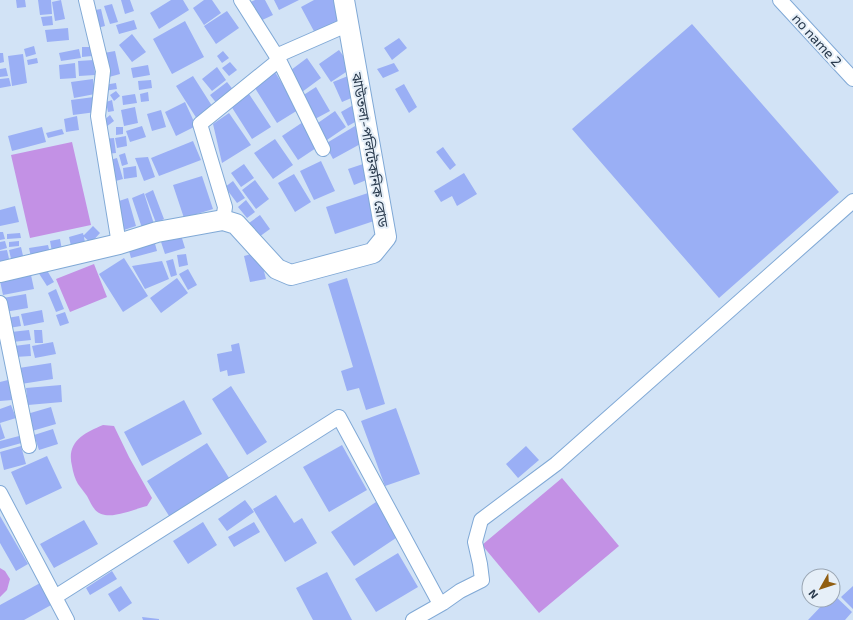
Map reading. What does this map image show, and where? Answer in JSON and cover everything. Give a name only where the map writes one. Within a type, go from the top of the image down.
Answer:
[{"type":"main road","name":"ঝাউতলা-পলিটেকনিক রোড","points":[[223,220],[236,224],[277,268],[291,275],[372,253],[386,237],[344,0]]},
{"type":"main road","points":[[0,272],[119,244],[157,232],[223,220]]},
{"type":"street","points":[[86,0],[103,71],[98,116],[119,244]]},
{"type":"street","points":[[241,0],[277,58],[323,149]]},
{"type":"street","name":"no name 2","points":[[780,0],[853,79]]},
{"type":"street","points":[[223,220],[225,207],[200,124],[277,58],[348,24]]},
{"type":"street","points":[[413,620],[460,591],[482,580],[475,542],[481,520],[556,464],[853,201]]},
{"type":"street","points":[[0,303],[29,446]]},
{"type":"street","points":[[55,597],[339,417],[440,604]]},
{"type":"street","points":[[0,493],[67,620]]},
{"type":"shaded area","points":[[72,142],[91,225],[30,238],[11,155]]},
{"type":"shaded area","points":[[94,264],[107,297],[70,312],[56,279]]},
{"type":"shaded area","points":[[103,425],[114,426],[129,457],[152,498],[147,506],[115,515],[101,514],[94,508],[77,482],[73,471],[71,458],[74,445],[83,435]]},
{"type":"shaded area","points":[[562,478],[619,546],[539,613],[482,545]]},
{"type":"shaded area","points":[[0,568],[5,571],[10,579],[7,590],[0,597]]},
{"type":"building","points":[[16,0],[25,0],[26,7],[17,8]]},
{"type":"building","points":[[38,0],[51,0],[52,14],[40,15]]},
{"type":"building","points":[[61,0],[65,19],[55,21],[52,2]]},
{"type":"building","points":[[121,0],[130,0],[134,11],[125,14]]},
{"type":"building","points":[[171,0],[183,0],[189,10],[159,29],[150,13]]},
{"type":"building","points":[[204,0],[212,0],[221,13],[204,25],[193,8]]},
{"type":"building","points":[[255,0],[265,0],[273,15],[258,22],[248,3]]},
{"type":"building","points":[[274,0],[299,0],[279,10]]},
{"type":"building","points":[[314,0],[335,0],[345,20],[316,35],[301,7]]},
{"type":"building","points":[[112,4],[118,22],[110,24],[104,6]]},
{"type":"building","points":[[101,9],[105,26],[93,29],[89,11]]},
{"type":"building","points":[[227,11],[239,28],[216,44],[204,26]]},
{"type":"building","points":[[52,16],[53,25],[43,26],[41,17]]},
{"type":"building","points":[[134,20],[137,29],[119,34],[116,25]]},
{"type":"building","points":[[185,21],[204,57],[172,74],[153,39]]},
{"type":"building","points":[[692,24],[839,192],[719,298],[572,129]]},
{"type":"building","points":[[68,28],[69,40],[47,42],[45,30]]},
{"type":"building","points":[[132,34],[146,52],[132,62],[119,45]]},
{"type":"building","points":[[399,38],[407,48],[392,60],[384,48]]},
{"type":"building","points":[[34,46],[36,54],[26,57],[24,49]]},
{"type":"building","points":[[82,47],[92,47],[92,56],[82,57]]},
{"type":"building","points":[[79,49],[81,58],[61,61],[59,53]]},
{"type":"building","points":[[339,50],[352,68],[331,82],[319,64]]},
{"type":"building","points":[[115,51],[120,74],[109,77],[104,53]]},
{"type":"building","points":[[223,51],[229,58],[222,63],[217,56]]},
{"type":"building","points":[[0,53],[3,53],[4,62],[0,63]]},
{"type":"building","points":[[23,54],[27,83],[12,86],[8,56]]},
{"type":"building","points":[[37,58],[38,63],[28,65],[27,60]]},
{"type":"building","points":[[307,58],[321,78],[302,92],[287,73]]},
{"type":"building","points":[[94,60],[95,75],[79,76],[78,61]]},
{"type":"building","points":[[230,62],[237,70],[229,76],[222,68]]},
{"type":"building","points":[[75,63],[76,78],[60,79],[59,65]]},
{"type":"building","points":[[394,63],[399,71],[383,78],[377,69]]},
{"type":"building","points":[[148,65],[150,75],[133,78],[131,68]]},
{"type":"building","points":[[217,67],[226,80],[212,91],[202,79]]},
{"type":"building","points":[[6,68],[8,76],[0,77],[0,69]]},
{"type":"building","points":[[275,72],[298,110],[277,123],[253,85]]},
{"type":"building","points":[[193,76],[214,109],[197,119],[176,86]]},
{"type":"building","points":[[348,76],[356,96],[342,102],[333,82]]},
{"type":"building","points":[[9,78],[11,86],[0,88],[0,79]]},
{"type":"building","points":[[93,79],[95,94],[74,98],[71,82]]},
{"type":"building","points":[[151,80],[152,88],[139,90],[138,81]]},
{"type":"building","points":[[227,82],[235,92],[218,105],[210,95]]},
{"type":"building","points":[[116,83],[117,89],[104,91],[104,85]]},
{"type":"building","points":[[404,84],[417,107],[409,113],[395,89]]},
{"type":"building","points":[[316,87],[330,111],[315,119],[302,96]]},
{"type":"building","points":[[116,91],[120,96],[114,101],[110,95]]},
{"type":"building","points":[[148,92],[149,101],[141,102],[140,94]]},
{"type":"building","points":[[135,94],[137,103],[123,105],[122,96]]},
{"type":"building","points":[[249,94],[271,127],[252,139],[231,106]]},
{"type":"building","points":[[94,97],[96,112],[73,115],[71,100]]},
{"type":"building","points":[[112,100],[114,111],[108,112],[106,102]]},
{"type":"building","points":[[185,102],[196,126],[176,136],[165,112]]},
{"type":"building","points":[[355,104],[362,118],[348,126],[341,112]]},
{"type":"building","points":[[135,107],[138,123],[124,126],[121,110]]},
{"type":"building","points":[[161,110],[166,127],[152,131],[147,114]]},
{"type":"building","points":[[335,111],[346,127],[327,140],[315,125]]},
{"type":"building","points":[[229,113],[251,145],[222,163],[213,124]]},
{"type":"building","points":[[110,115],[114,121],[106,127],[102,122]]},
{"type":"building","points":[[77,116],[79,130],[66,132],[64,119]]},
{"type":"building","points":[[303,122],[319,146],[298,160],[282,136]]},
{"type":"building","points":[[142,126],[146,137],[130,142],[126,131]]},
{"type":"building","points":[[355,126],[364,142],[333,159],[325,144]]},
{"type":"building","points":[[42,127],[46,142],[12,151],[8,136]]},
{"type":"building","points":[[116,127],[123,127],[123,134],[116,135]]},
{"type":"building","points":[[62,129],[64,134],[48,138],[46,133]]},
{"type":"building","points":[[126,136],[127,146],[117,148],[115,138]]},
{"type":"building","points":[[114,138],[116,153],[106,154],[103,139]]},
{"type":"building","points":[[275,139],[293,165],[273,179],[254,153]]},
{"type":"building","points":[[193,141],[201,160],[159,176],[151,158]]},
{"type":"building","points":[[443,147],[456,165],[450,170],[436,152]]},
{"type":"building","points":[[125,153],[128,164],[122,166],[119,155]]},
{"type":"building","points":[[148,157],[155,177],[144,181],[135,158]]},
{"type":"building","points":[[117,158],[123,179],[112,182],[106,161]]},
{"type":"building","points":[[321,161],[335,191],[314,200],[300,171]]},
{"type":"building","points":[[369,162],[374,177],[354,185],[348,169]]},
{"type":"building","points":[[244,164],[254,178],[241,187],[231,173]]},
{"type":"building","points":[[136,166],[137,177],[124,179],[123,168]]},
{"type":"building","points":[[464,173],[477,194],[457,206],[452,196],[441,202],[434,191]]},
{"type":"building","points":[[294,174],[311,202],[295,212],[278,183]]},
{"type":"building","points":[[202,176],[213,209],[184,218],[173,185]]},
{"type":"building","points":[[255,180],[269,199],[256,209],[242,190]]},
{"type":"building","points":[[233,181],[245,198],[237,203],[225,187]]},
{"type":"building","points":[[153,190],[164,219],[156,223],[145,194]]},
{"type":"building","points":[[144,193],[154,224],[142,228],[132,198]]},
{"type":"building","points":[[368,193],[377,220],[335,234],[326,207]]},
{"type":"building","points":[[128,198],[136,226],[121,231],[113,203]]},
{"type":"building","points":[[246,200],[255,212],[247,218],[238,207]]},
{"type":"building","points":[[15,206],[19,222],[0,226],[0,210]]},
{"type":"building","points":[[260,215],[270,229],[259,237],[249,223]]},
{"type":"building","points":[[93,226],[100,233],[91,243],[83,236]]},
{"type":"building","points":[[0,232],[3,232],[5,239],[0,240]]},
{"type":"building","points":[[20,233],[21,238],[7,239],[7,234]]},
{"type":"building","points":[[83,233],[85,242],[71,246],[69,237]]},
{"type":"building","points":[[181,235],[185,248],[165,254],[161,242]]},
{"type":"building","points":[[60,239],[62,250],[52,252],[50,241]]},
{"type":"building","points":[[154,240],[157,251],[131,258],[128,247]]},
{"type":"building","points":[[5,241],[7,248],[0,250],[0,242]]},
{"type":"building","points":[[19,241],[19,246],[9,247],[9,242]]},
{"type":"building","points":[[48,245],[50,253],[31,257],[29,248]]},
{"type":"building","points":[[21,247],[24,260],[12,263],[9,250]]},
{"type":"building","points":[[7,250],[10,263],[0,265],[0,251]]},
{"type":"building","points":[[259,252],[266,279],[250,282],[244,256]]},
{"type":"building","points":[[186,254],[188,265],[179,267],[177,255]]},
{"type":"building","points":[[124,258],[148,296],[123,312],[99,274]]},
{"type":"building","points":[[173,259],[177,275],[171,277],[166,261]]},
{"type":"building","points":[[162,261],[169,279],[145,289],[132,266]]},
{"type":"building","points":[[45,267],[54,282],[47,286],[38,272]]},
{"type":"building","points":[[188,269],[197,285],[188,290],[179,274]]},
{"type":"building","points":[[31,275],[34,289],[3,295],[0,281]]},
{"type":"building","points":[[177,278],[188,293],[161,313],[150,298]]},
{"type":"building","points":[[347,278],[385,404],[366,410],[359,388],[347,391],[341,371],[353,367],[328,284]]},
{"type":"building","points":[[56,289],[64,309],[56,312],[48,293]]},
{"type":"building","points":[[26,294],[28,308],[5,312],[3,298]]},
{"type":"building","points":[[42,310],[44,322],[24,326],[21,314]]},
{"type":"building","points":[[65,312],[69,323],[60,326],[56,315]]},
{"type":"building","points":[[19,316],[21,326],[9,328],[7,318]]},
{"type":"building","points":[[29,330],[31,340],[12,342],[11,332]]},
{"type":"building","points":[[34,330],[42,330],[43,343],[35,343]]},
{"type":"building","points":[[53,342],[56,354],[35,358],[32,346]]},
{"type":"building","points":[[239,343],[245,373],[228,376],[227,370],[220,372],[217,354],[232,351],[231,345]]},
{"type":"building","points":[[30,344],[31,356],[15,357],[14,346]]},
{"type":"building","points":[[51,363],[53,379],[21,384],[19,368]]},
{"type":"building","points":[[8,380],[12,400],[0,401],[0,382]]},
{"type":"building","points":[[61,385],[62,402],[28,405],[26,388]]},
{"type":"building","points":[[231,386],[267,442],[247,455],[212,399]]},
{"type":"building","points":[[184,400],[202,434],[142,466],[124,432]]},
{"type":"building","points":[[11,405],[16,418],[0,423],[0,409]]},
{"type":"building","points":[[51,407],[56,424],[32,431],[27,414]]},
{"type":"building","points":[[396,408],[420,474],[385,486],[361,421]]},
{"type":"building","points":[[0,423],[5,438],[0,440]]},
{"type":"building","points":[[53,429],[58,444],[39,450],[34,435]]},
{"type":"building","points":[[23,435],[25,442],[0,449],[0,441]]},
{"type":"building","points":[[207,443],[231,481],[171,519],[147,481]]},
{"type":"building","points":[[342,445],[367,490],[329,512],[303,467]]},
{"type":"building","points":[[21,446],[26,464],[4,470],[0,452]]},
{"type":"building","points":[[526,446],[539,460],[518,478],[506,464]]},
{"type":"building","points":[[47,456],[62,488],[26,505],[11,472]]},
{"type":"building","points":[[276,495],[294,523],[302,518],[317,543],[285,562],[253,509]]},
{"type":"building","points":[[245,500],[254,512],[227,531],[218,519]]},
{"type":"building","points":[[376,502],[399,536],[354,566],[331,532]]},
{"type":"building","points":[[0,516],[28,564],[16,571],[0,543]]},
{"type":"building","points":[[84,520],[98,544],[54,568],[40,544]]},
{"type":"building","points":[[203,522],[217,545],[188,564],[173,541]]},
{"type":"building","points":[[254,522],[260,532],[234,547],[228,537]]},
{"type":"building","points":[[398,553],[418,587],[376,612],[355,579]]},
{"type":"building","points":[[112,571],[117,579],[90,595],[86,588]]},
{"type":"building","points":[[327,572],[352,620],[313,620],[296,588]]},
{"type":"building","points":[[42,582],[53,604],[24,620],[0,620],[0,605]]},
{"type":"building","points":[[121,586],[132,603],[119,612],[108,594]]},
{"type":"building","points":[[853,586],[853,609],[841,597]]},
{"type":"building","points":[[841,602],[852,612],[845,620],[808,620],[819,608],[841,608]]},
{"type":"building","points":[[142,617],[159,619],[159,620],[143,620]]}]
